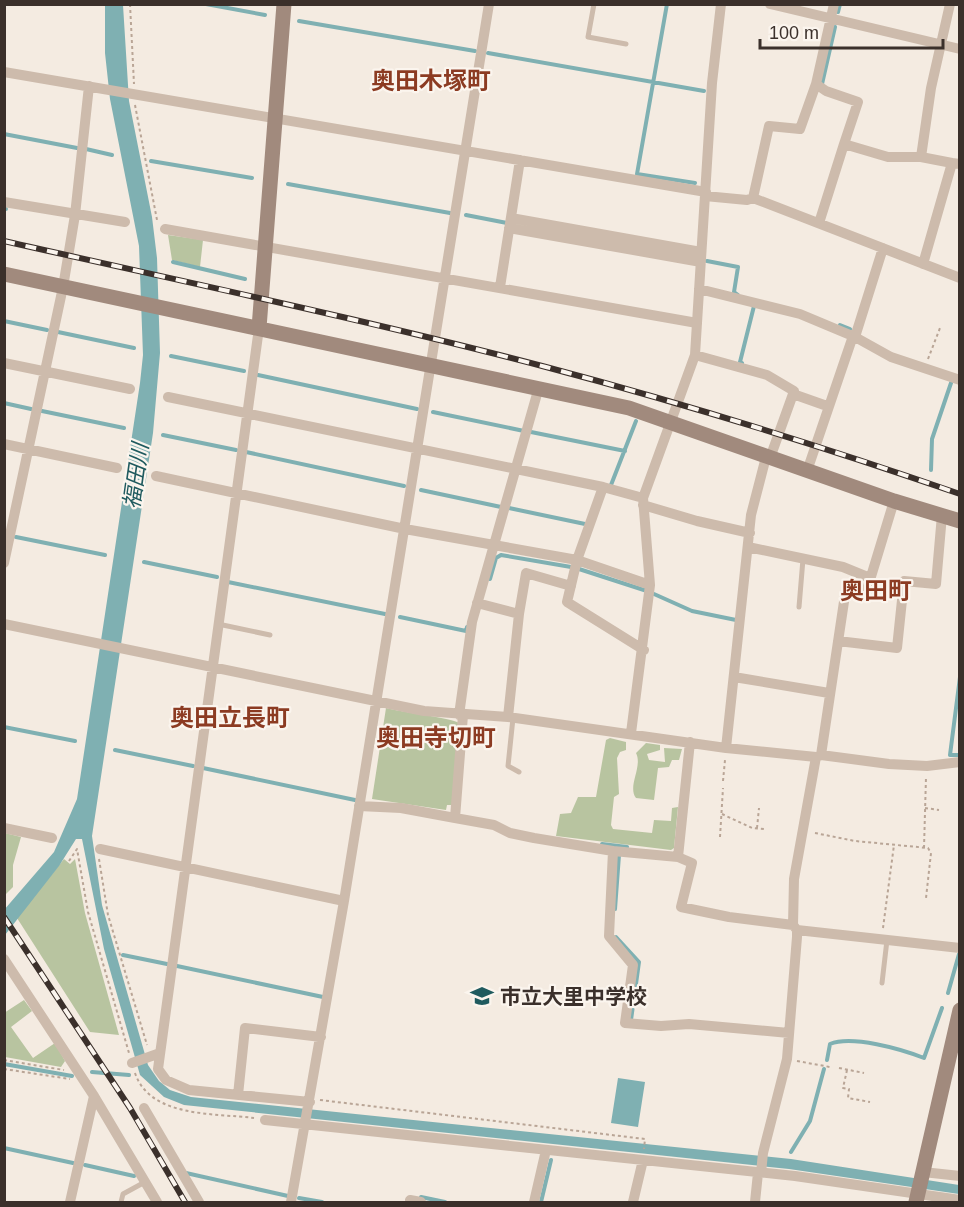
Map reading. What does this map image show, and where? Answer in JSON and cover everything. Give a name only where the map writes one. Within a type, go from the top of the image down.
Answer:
[{"type":"street","points":[[284,4],[259,328],[184,866],[153,1056],[166,1080],[189,1090],[310,1102]]},
{"type":"street","points":[[291,1203],[307,1123],[344,900],[489,4]]},
{"type":"street","points":[[632,733],[644,650],[650,585],[643,502],[695,354],[712,83],[720,4]]},
{"type":"street","points":[[770,4],[960,49]]},
{"type":"street","points":[[753,198],[769,126],[800,129],[816,84],[834,4]]},
{"type":"street","points":[[921,157],[940,45],[950,4]]},
{"type":"street","points":[[4,72],[275,117],[705,194],[747,200],[753,198],[960,278]]},
{"type":"street","points":[[816,84],[826,91],[858,102],[819,223]]},
{"type":"street","points":[[4,563],[63,287],[75,215],[89,86]]},
{"type":"street","points":[[844,144],[888,157],[921,157],[956,163],[923,264]]},
{"type":"street","points":[[500,287],[520,160]]},
{"type":"street","points":[[4,202],[125,222]]},
{"type":"street","points":[[510,223],[701,257]]},
{"type":"street","points":[[165,229],[697,322]]},
{"type":"street","points":[[807,471],[827,406],[854,337],[883,248]]},
{"type":"street","points":[[4,274],[629,408],[768,458],[960,521]]},
{"type":"street","points":[[699,289],[800,314],[854,337],[891,357],[960,380]]},
{"type":"street","points":[[695,354],[767,375],[794,391],[768,458],[750,533],[726,748]]},
{"type":"street","points":[[4,363],[130,389]]},
{"type":"street","points":[[455,818],[466,652],[477,603],[539,387]]},
{"type":"street","points":[[793,394],[827,406]]},
{"type":"street","points":[[168,397],[515,471],[603,487],[697,521],[750,533]]},
{"type":"street","points":[[4,444],[117,468]]},
{"type":"street","points":[[156,476],[494,547],[577,560],[650,585]]},
{"type":"street","points":[[603,487],[577,560],[567,602],[644,650]]},
{"type":"street","points":[[755,1203],[763,1153],[787,1059],[795,927],[794,879],[819,756],[845,595],[866,594],[894,501]]},
{"type":"street","points":[[837,641],[897,648],[904,581],[936,584],[942,515]]},
{"type":"street","points":[[748,546],[843,567],[870,578]]},
{"type":"street","points":[[511,717],[519,614],[526,573],[571,586]]},
{"type":"street","points":[[477,603],[519,614]]},
{"type":"street","points":[[4,624],[376,701],[461,715],[472,713],[511,717],[726,748],[927,766],[960,762]]},
{"type":"street","points":[[734,677],[829,693]]},
{"type":"street","points":[[678,857],[690,742]]},
{"type":"street","points":[[359,806],[401,808],[494,825],[510,833],[534,838],[613,851],[678,857],[692,863],[681,907],[795,927],[960,948]]},
{"type":"street","points":[[4,828],[52,838]]},
{"type":"street","points":[[99,849],[344,900]]},
{"type":"street","points":[[613,851],[609,936],[633,965],[625,1023],[660,1026],[689,1024],[789,1033]]},
{"type":"street","points":[[4,959],[94,1096],[157,1203]]},
{"type":"street","points":[[917,1196],[954,1062],[960,1010]]},
{"type":"street","points":[[238,1095],[245,1028],[321,1037]]},
{"type":"street","points":[[134,1063],[153,1056]]},
{"type":"street","points":[[70,1203],[94,1096]]},
{"type":"street","points":[[144,1108],[199,1203]]},
{"type":"street","points":[[265,1120],[760,1172],[917,1196],[960,1200]]},
{"type":"street","points":[[534,1203],[546,1150]]},
{"type":"street","points":[[633,1203],[643,1160]]},
{"type":"street","points":[[922,1173],[960,1176]]},
{"type":"lane","points":[[594,4],[588,37],[626,44]]},
{"type":"lane","points":[[799,607],[803,559]]},
{"type":"lane","points":[[218,624],[270,635]]},
{"type":"lane","points":[[511,717],[508,766],[519,772]]},
{"type":"lane","points":[[882,983],[884,940]]},
{"type":"lane","points":[[121,1203],[123,1194],[145,1182]]},
{"type":"path","points":[[130,4],[134,94],[159,228],[165,229]]},
{"type":"path","points":[[924,367],[940,328]]},
{"type":"path","points":[[723,781],[726,748]]},
{"type":"path","points":[[924,848],[927,766]]},
{"type":"path","points":[[720,837],[723,788]]},
{"type":"path","points":[[757,828],[759,808]]},
{"type":"path","points":[[925,808],[939,810]]},
{"type":"path","points":[[721,814],[764,829]]},
{"type":"path","points":[[802,831],[855,841],[924,848],[931,853],[926,898]]},
{"type":"path","points":[[884,940],[894,845]]},
{"type":"path","points":[[69,861],[77,849],[88,912],[138,1080],[160,1102],[177,1109],[265,1120]]},
{"type":"path","points":[[99,849],[98,855],[108,915],[153,1056]]},
{"type":"path","points":[[787,1059],[830,1067]]},
{"type":"path","points":[[4,1060],[81,1077]]},
{"type":"path","points":[[839,1068],[864,1073]]},
{"type":"path","points":[[4,1069],[81,1077]]},
{"type":"path","points":[[847,1070],[843,1088],[849,1089],[848,1098],[870,1102]]},
{"type":"path","points":[[856,1105],[857,1100]]},
{"type":"path","points":[[310,1102],[644,1140]]},
{"type":"green space","points":[[168,235],[203,240],[200,267],[172,260]]},
{"type":"green space","points":[[386,708],[459,723],[452,805],[447,805],[446,810],[372,799]]},
{"type":"green space","points":[[610,738],[626,742],[626,750],[620,752],[617,758],[619,794],[614,797],[611,825],[613,829],[652,833],[654,820],[671,821],[672,808],[678,807],[674,848],[671,850],[556,836],[560,814],[571,813],[578,797],[596,797],[606,740]]},
{"type":"green space","points":[[646,743],[660,745],[660,750],[647,754],[649,760],[665,762],[664,748],[682,749],[679,760],[672,760],[669,767],[658,768],[654,800],[636,798],[633,788],[638,764],[636,753]]},
{"type":"green space","points":[[5,833],[21,837],[13,865],[13,887],[5,895]]},
{"type":"green space","points":[[64,859],[70,864],[75,859],[85,913],[119,1035],[90,1032],[17,918]]},
{"type":"green space","points":[[24,1000],[32,1011],[11,1027],[33,1058],[55,1043],[65,1061],[61,1067],[5,1057],[4,1013]]},
{"type":"water","name":"福田川","points":[[105,5],[123,5],[129,101],[152,217],[157,258],[160,353],[153,433],[92,836],[102,905],[148,1065],[159,1081],[170,1090],[191,1097],[791,1159],[959,1185],[959,1194],[789,1169],[184,1105],[164,1097],[140,1075],[104,949],[82,839],[76,839],[59,866],[5,935],[4,910],[54,852],[77,799],[140,383],[143,355],[139,246],[110,99],[105,53]]},
{"type":"water","points":[[618,1078],[645,1082],[638,1127],[611,1123]]},
{"type":"waterway","points":[[206,4],[265,15]]},
{"type":"waterway","points":[[667,4],[637,174],[695,183]]},
{"type":"waterway","points":[[838,12],[840,4]]},
{"type":"waterway","points":[[299,21],[475,51]]},
{"type":"waterway","points":[[822,84],[835,27]]},
{"type":"waterway","points":[[488,53],[704,91]]},
{"type":"waterway","points":[[4,134],[77,148]]},
{"type":"waterway","points":[[86,149],[112,155]]},
{"type":"waterway","points":[[151,161],[252,178]]},
{"type":"waterway","points":[[288,184],[450,213]]},
{"type":"waterway","points":[[466,215],[507,223]]},
{"type":"waterway","points":[[707,261],[738,267],[734,292],[738,295]]},
{"type":"waterway","points":[[173,262],[245,279]]},
{"type":"waterway","points":[[742,363],[740,362],[754,306]]},
{"type":"waterway","points":[[4,321],[47,330]]},
{"type":"waterway","points":[[840,325],[850,329]]},
{"type":"waterway","points":[[58,332],[134,348]]},
{"type":"waterway","points":[[171,356],[244,371]]},
{"type":"waterway","points":[[258,375],[417,409]]},
{"type":"waterway","points":[[931,470],[932,439],[951,383]]},
{"type":"waterway","points":[[4,403],[31,409]]},
{"type":"waterway","points":[[42,411],[124,428]]},
{"type":"waterway","points":[[433,412],[524,431]]},
{"type":"waterway","points":[[611,485],[636,421]]},
{"type":"waterway","points":[[531,432],[625,451]]},
{"type":"waterway","points":[[163,435],[236,450]]},
{"type":"waterway","points":[[246,452],[404,486]]},
{"type":"waterway","points":[[421,490],[501,507]]},
{"type":"waterway","points":[[509,508],[585,524]]},
{"type":"waterway","points":[[16,537],[105,555]]},
{"type":"waterway","points":[[490,579],[496,558],[501,555],[571,567]]},
{"type":"waterway","points":[[144,562],[217,577]]},
{"type":"waterway","points":[[579,569],[647,591]]},
{"type":"waterway","points":[[228,582],[385,614]]},
{"type":"waterway","points":[[654,594],[692,611],[736,620]]},
{"type":"waterway","points":[[400,617],[466,631],[467,627]]},
{"type":"waterway","points":[[960,677],[950,755],[960,755]]},
{"type":"waterway","points":[[4,727],[75,741]]},
{"type":"waterway","points":[[115,750],[193,766]]},
{"type":"waterway","points":[[203,768],[355,800]]},
{"type":"waterway","points":[[602,844],[627,847]]},
{"type":"waterway","points":[[615,909],[619,855]]},
{"type":"waterway","points":[[616,937],[639,962],[631,1020]]},
{"type":"waterway","points":[[948,993],[959,954]]},
{"type":"waterway","points":[[123,955],[167,964]]},
{"type":"waterway","points":[[177,966],[323,997]]},
{"type":"waterway","points":[[827,1060],[830,1044],[851,1041],[890,1047],[924,1058],[942,1008]]},
{"type":"waterway","points":[[4,1064],[72,1076]]},
{"type":"waterway","points":[[791,1152],[810,1121],[824,1069]]},
{"type":"waterway","points":[[92,1072],[129,1075]]},
{"type":"waterway","points":[[4,1148],[73,1163]]},
{"type":"waterway","points":[[541,1202],[551,1160]]},
{"type":"waterway","points":[[85,1165],[134,1176]]},
{"type":"waterway","points":[[186,1173],[288,1196]]},
{"type":"waterway","points":[[421,1197],[445,1202]]},
{"type":"waterway","points":[[299,1198],[322,1202]]},
{"type":"railway","points":[[4,241],[344,317],[546,367],[754,427],[960,494]]},
{"type":"railway","points":[[4,917],[130,1108],[185,1202]]},
{"type":"place","name":"市立大里中学校","points":[[482,996]]},
{"type":"district","name":"奥田木塚町","points":[[431,80]]},
{"type":"district","name":"奥田町","points":[[876,590]]},
{"type":"district","name":"奥田立長町","points":[[230,717]]},
{"type":"district","name":"奥田寺切町","points":[[436,737]]}]
